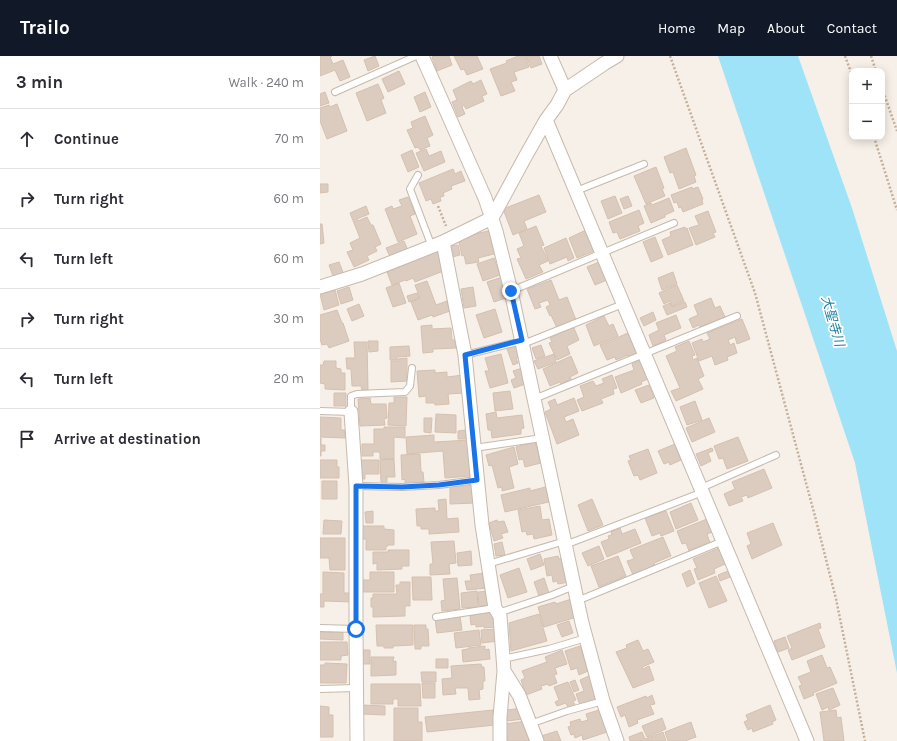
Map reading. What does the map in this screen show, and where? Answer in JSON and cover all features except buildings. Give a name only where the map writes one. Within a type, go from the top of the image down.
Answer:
[{"type":"street","points":[[422,56],[485,198],[496,231],[511,291],[577,601],[603,701],[617,741]]},
{"type":"street","points":[[550,56],[565,90]]},
{"type":"street","points":[[320,287],[362,274],[442,243],[492,218],[546,120],[557,105],[565,90],[617,56]]},
{"type":"street","points":[[546,120],[807,741]]},
{"type":"street","points":[[442,243],[465,355],[477,480],[488,564],[497,611],[500,616],[504,665],[500,717],[500,741]]},
{"type":"street","points":[[352,412],[356,486],[357,741]]},
{"type":"street","points":[[504,665],[519,695],[537,741]]},
{"type":"lane","points":[[335,92],[416,56]]},
{"type":"lane","points":[[576,191],[644,164]]},
{"type":"lane","points":[[418,175],[410,189],[442,243]]},
{"type":"lane","points":[[511,291],[674,223]]},
{"type":"lane","points":[[465,355],[522,342],[623,304]]},
{"type":"lane","points":[[534,400],[737,316]]},
{"type":"lane","points":[[320,411],[352,412],[351,396],[357,394],[405,392],[410,386],[412,368]]},
{"type":"lane","points":[[474,448],[542,438]]},
{"type":"lane","points":[[488,564],[565,543],[702,490],[776,455]]},
{"type":"lane","points":[[356,486],[402,487],[439,485],[477,480]]},
{"type":"lane","points":[[577,601],[723,541]]},
{"type":"lane","points":[[436,617],[497,611],[552,595],[574,586]]},
{"type":"lane","points":[[320,628],[356,629]]},
{"type":"lane","points":[[504,665],[586,638]]},
{"type":"lane","points":[[320,689],[356,688]]},
{"type":"lane","points":[[530,724],[567,711],[603,701]]},
{"type":"path","points":[[670,56],[755,293],[836,599],[865,741]]},
{"type":"path","points":[[845,56],[849,68]]},
{"type":"path","points":[[871,56],[875,68]]},
{"type":"path","points":[[885,97],[897,131]]},
{"type":"path","points":[[875,140],[897,210]]},
{"type":"path","points":[[438,206],[442,243]]},
{"type":"water","name":"大聖寺川","points":[[718,56],[798,56],[852,208],[897,351],[897,673],[855,463]]},
{"type":"route","points":[[356,629],[356,486],[402,487],[439,485],[477,480],[465,355],[522,340],[511,291]]}]
